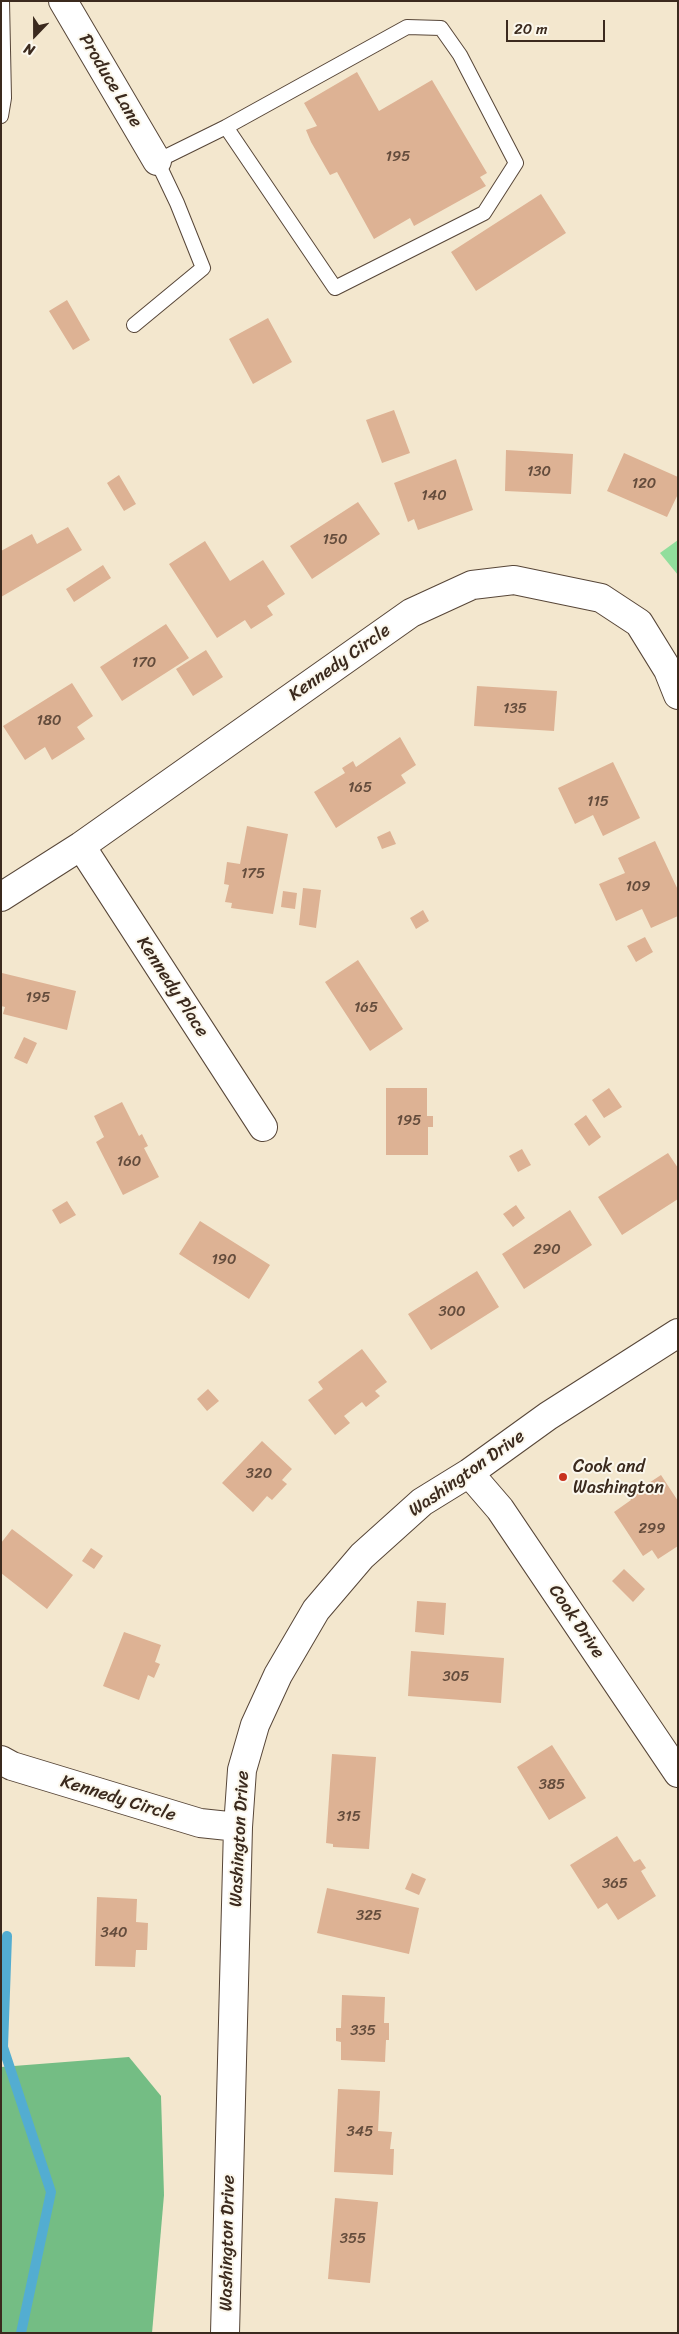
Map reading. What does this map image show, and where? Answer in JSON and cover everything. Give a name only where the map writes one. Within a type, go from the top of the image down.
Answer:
[{"type":"street","name":"Produce Lane","points":[[63,1],[157,161]]},
{"type":"street","name":"Kennedy Circle","points":[[1,897],[81,846],[411,613],[472,586],[514,580],[601,598],[638,623],[668,670],[678,694]]},
{"type":"street","name":"Kennedy Place","points":[[81,846],[263,1127]]},
{"type":"street","name":"Washington Drive","points":[[226,2333],[238,1827],[242,1770],[255,1724],[278,1675],[316,1610],[362,1556],[422,1502],[470,1473],[548,1416],[678,1333]]},
{"type":"street","name":"Cook Drive","points":[[470,1473],[500,1509],[678,1773]]},
{"type":"street","name":"Kennedy Circle","points":[[1,1760],[12,1766],[200,1823],[238,1827]]},
{"type":"lane","points":[[1,116],[4,98],[2,1]]},
{"type":"lane","points":[[134,325],[203,268],[177,203],[157,161],[226,127],[407,27],[441,28],[460,55],[516,163],[484,213],[335,288],[226,127]]},
{"type":"green space","points":[[678,540],[678,575],[660,553]]},
{"type":"green space","points":[[129,2057],[161,2096],[164,2195],[152,2333],[1,2333],[1,2067]]},
{"type":"building","points":[[357,72],[379,111],[432,80],[487,173],[480,177],[486,186],[414,226],[410,218],[374,239],[337,172],[330,175],[306,130],[317,126],[304,103]]},
{"type":"building","points":[[541,194],[566,233],[476,291],[451,252]]},
{"type":"building","points":[[67,300],[90,340],[73,350],[49,311]]},
{"type":"building","points":[[268,318],[292,362],[253,384],[229,339]]},
{"type":"building","points":[[394,410],[410,453],[382,463],[366,420]]},
{"type":"building","points":[[506,450],[573,454],[571,494],[505,491]]},
{"type":"building","points":[[624,453],[678,477],[678,494],[667,517],[607,491]]},
{"type":"building","points":[[456,459],[473,510],[418,530],[414,519],[408,522],[394,483]]},
{"type":"building","points":[[119,475],[136,504],[124,511],[107,483]]},
{"type":"building","points":[[358,502],[380,534],[312,579],[290,546]]},
{"type":"building","points":[[68,527],[82,550],[1,597],[1,551],[32,534],[37,544]]},
{"type":"building","points":[[205,541],[230,581],[263,560],[285,594],[267,606],[273,615],[251,629],[245,620],[217,638],[169,564]]},
{"type":"building","points":[[103,565],[111,578],[74,602],[66,589]]},
{"type":"building","points":[[166,624],[189,658],[122,701],[100,667]]},
{"type":"building","points":[[206,650],[223,677],[193,696],[176,669]]},
{"type":"building","points":[[72,683],[93,716],[77,727],[85,739],[52,760],[45,747],[25,760],[3,726]]},
{"type":"building","points":[[477,686],[557,691],[554,731],[474,726]]},
{"type":"building","points":[[400,737],[416,765],[401,775],[406,783],[336,828],[314,792],[345,773],[342,768],[353,761],[356,767]]},
{"type":"building","points":[[613,762],[640,818],[603,836],[593,815],[575,824],[558,788]]},
{"type":"building","points":[[247,826],[288,834],[273,914],[231,908],[232,903],[225,902],[229,885],[224,884],[227,862],[240,864]]},
{"type":"building","points":[[390,831],[396,844],[382,849],[377,837]]},
{"type":"building","points":[[655,841],[678,890],[678,916],[651,928],[642,909],[616,921],[599,884],[625,873],[618,858]]},
{"type":"building","points":[[303,888],[321,890],[316,928],[299,925]]},
{"type":"building","points":[[283,891],[297,893],[295,909],[281,907]]},
{"type":"building","points":[[423,910],[429,921],[416,929],[410,918]]},
{"type":"building","points":[[645,937],[653,952],[636,962],[627,946]]},
{"type":"building","points":[[358,960],[403,1029],[370,1051],[325,982]]},
{"type":"building","points":[[2,973],[76,991],[67,1030],[3,1014],[5,1007],[1,1006]]},
{"type":"building","points":[[24,1037],[37,1043],[27,1064],[14,1058]]},
{"type":"building","points":[[386,1088],[427,1088],[427,1116],[433,1116],[433,1127],[428,1127],[428,1155],[386,1155]]},
{"type":"building","points":[[609,1088],[622,1107],[604,1118],[592,1100]]},
{"type":"building","points":[[122,1102],[139,1136],[142,1134],[148,1146],[144,1148],[159,1177],[123,1195],[96,1142],[104,1137],[94,1116]]},
{"type":"building","points":[[586,1115],[601,1137],[589,1146],[574,1124]]},
{"type":"building","points":[[522,1149],[531,1165],[518,1172],[509,1156]]},
{"type":"building","points":[[668,1153],[678,1168],[678,1199],[622,1235],[598,1197]]},
{"type":"building","points":[[67,1201],[76,1215],[60,1224],[52,1210]]},
{"type":"building","points":[[516,1205],[525,1218],[513,1227],[503,1214]]},
{"type":"building","points":[[570,1210],[592,1245],[524,1289],[502,1254]]},
{"type":"building","points":[[200,1221],[270,1265],[249,1299],[179,1254]]},
{"type":"building","points":[[477,1271],[499,1307],[431,1350],[408,1314]]},
{"type":"building","points":[[362,1349],[387,1382],[375,1391],[380,1396],[366,1407],[362,1402],[344,1416],[350,1423],[335,1435],[308,1400],[323,1389],[318,1382]]},
{"type":"building","points":[[208,1389],[219,1401],[207,1411],[197,1399]]},
{"type":"building","points":[[262,1441],[292,1469],[282,1480],[287,1484],[272,1500],[267,1496],[253,1512],[222,1483]]},
{"type":"building","points":[[661,1475],[678,1501],[678,1546],[658,1559],[652,1550],[643,1556],[614,1512],[631,1500],[629,1496]]},
{"type":"building","points":[[12,1529],[73,1575],[47,1609],[1,1573],[1,1543]]},
{"type":"building","points":[[91,1548],[103,1556],[94,1569],[82,1561]]},
{"type":"building","points":[[624,1569],[645,1589],[633,1602],[612,1581]]},
{"type":"building","points":[[417,1601],[446,1603],[444,1635],[415,1632]]},
{"type":"building","points":[[124,1632],[161,1645],[155,1662],[160,1664],[154,1678],[148,1675],[139,1700],[103,1686]]},
{"type":"building","points":[[411,1651],[504,1658],[501,1703],[408,1696]]},
{"type":"building","points":[[552,1745],[586,1798],[549,1820],[517,1767]]},
{"type":"building","points":[[332,1754],[376,1757],[369,1849],[333,1847],[333,1844],[326,1843]]},
{"type":"building","points":[[617,1836],[634,1862],[640,1859],[646,1868],[641,1871],[656,1896],[618,1920],[607,1903],[598,1909],[570,1865]]},
{"type":"building","points":[[412,1873],[426,1879],[419,1895],[405,1889]]},
{"type":"building","points":[[327,1888],[419,1908],[409,1954],[317,1933]]},
{"type":"building","points":[[97,1897],[137,1899],[136,1922],[148,1923],[147,1950],[136,1950],[135,1967],[95,1966]]},
{"type":"building","points":[[342,1995],[385,1997],[384,2023],[389,2023],[389,2040],[386,2040],[385,2062],[341,2060],[341,2042],[336,2041],[336,2028],[341,2028]]},
{"type":"building","points":[[338,2089],[380,2091],[378,2131],[392,2132],[390,2149],[394,2149],[393,2175],[334,2172]]},
{"type":"building","points":[[335,2198],[378,2202],[370,2283],[328,2279]]},
{"type":"waterway","points":[[7,1936],[3,2047],[51,2192],[21,2333]]},
{"type":"place","name":"Cook and Washington","points":[[563,1477]]}]
